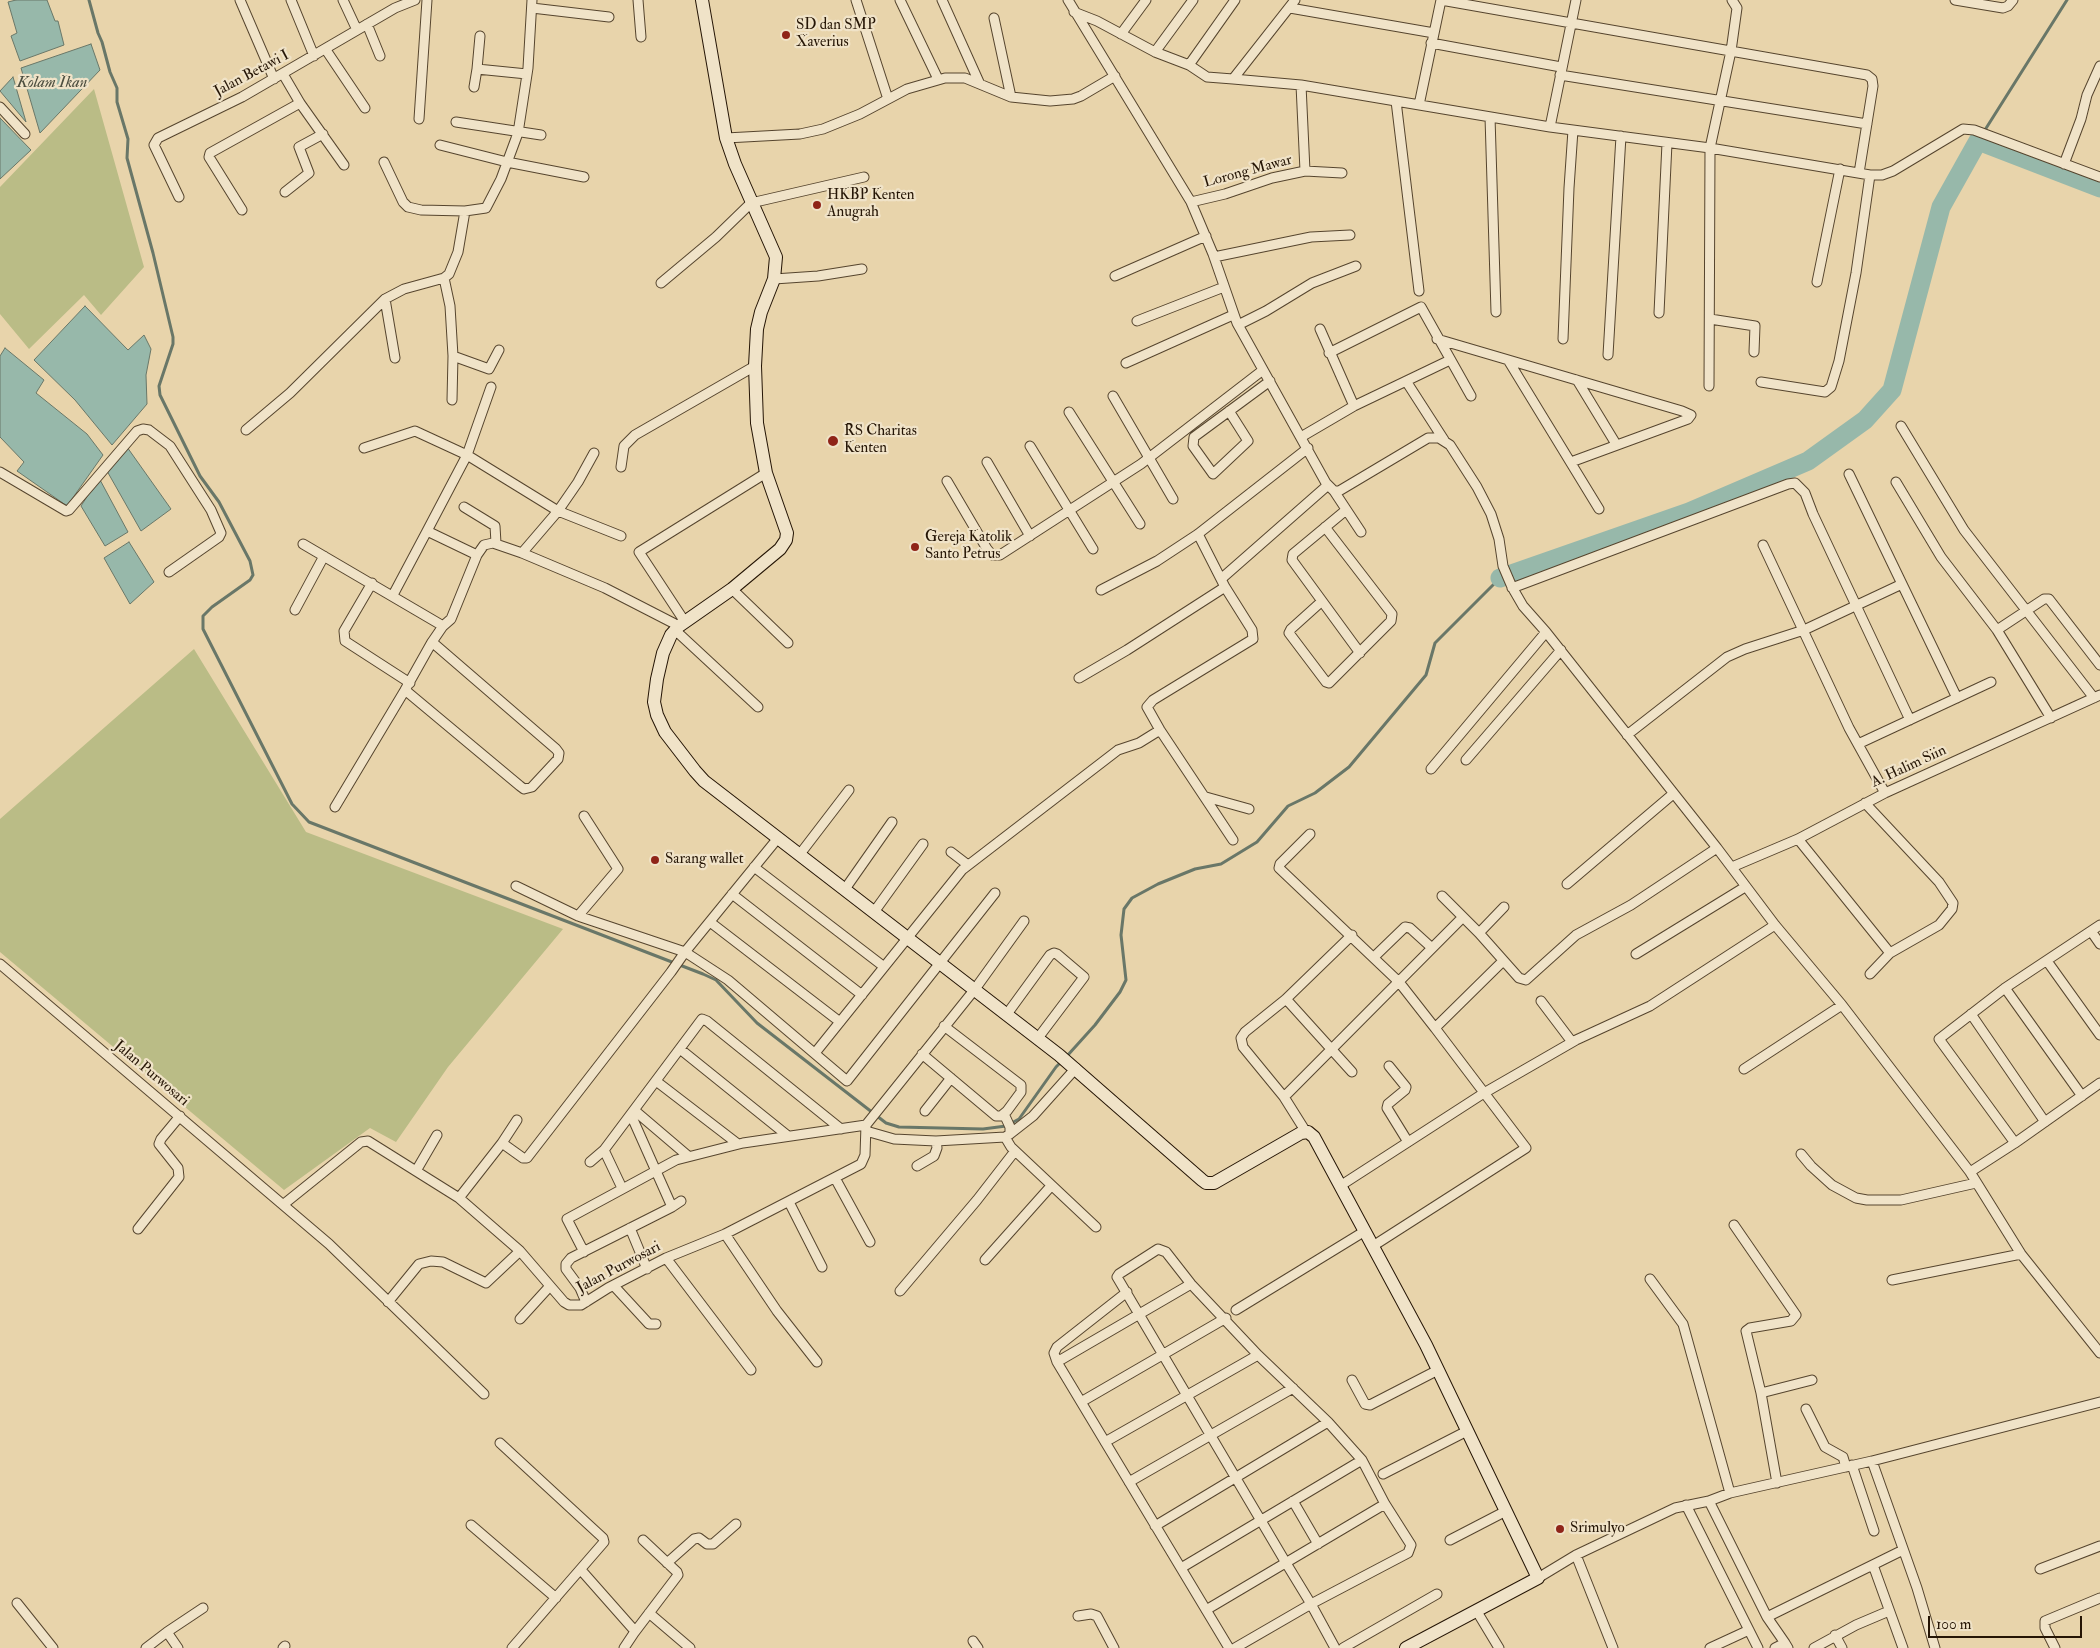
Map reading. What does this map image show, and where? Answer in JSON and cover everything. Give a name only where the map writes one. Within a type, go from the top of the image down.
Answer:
[{"type":"street","points":[[240,0],[274,79]]},
{"type":"street","points":[[291,0],[314,56]]},
{"type":"street","points":[[343,0],[356,30]]},
{"type":"street","name":"Jalan Betawi I","points":[[179,197],[154,145],[155,141],[167,133],[242,97],[326,50],[395,8],[415,0]]},
{"type":"street","points":[[419,119],[427,0]]},
{"type":"street","points":[[638,0],[641,37]]},
{"type":"street","points":[[702,0],[726,138],[751,203],[776,257],[774,279],[758,321],[755,366],[757,423],[766,473],[787,533],[786,540],[780,550],[732,589],[680,626],[665,647],[657,679],[654,702],[660,723],[698,775],[734,805],[1059,1054],[1206,1183],[1214,1183],[1299,1134],[1306,1132]]},
{"type":"street","points":[[900,0],[938,79]]},
{"type":"street","points":[[942,0],[978,82]]},
{"type":"street","points":[[1068,0],[1190,202],[1206,236],[1238,325],[1331,488],[1361,532]]},
{"type":"street","points":[[1121,34],[1146,0]]},
{"type":"street","points":[[1156,52],[1193,0]]},
{"type":"street","points":[[1189,65],[1235,0]]},
{"type":"street","points":[[1419,105],[1441,0],[1869,76],[1874,84],[1859,173]]},
{"type":"street","points":[[1550,127],[1576,0]]},
{"type":"street","points":[[1709,386],[1710,148],[1731,51],[1737,8],[1732,0]]},
{"type":"street","points":[[1955,0],[2003,8],[2008,6],[2013,0]]},
{"type":"street","points":[[860,1],[888,99]]},
{"type":"street","points":[[384,162],[403,202],[408,207],[421,210],[486,208],[507,162],[518,132],[527,74],[532,4],[609,17]]},
{"type":"street","points":[[1234,79],[1292,4],[1434,33]]},
{"type":"street","points":[[1074,12],[1156,52],[1189,65],[1209,78],[1301,86],[1550,127],[1710,148],[1870,175],[1882,175],[1893,171],[1960,130],[1974,130],[2100,177]]},
{"type":"street","points":[[994,18],[1011,97]]},
{"type":"street","points":[[367,24],[380,56]]},
{"type":"street","points":[[474,87],[480,36]]},
{"type":"street","points":[[1431,43],[1561,71],[1867,124]]},
{"type":"street","points":[[326,50],[365,108]]},
{"type":"street","points":[[2064,164],[2081,119],[2087,95],[2100,66]]},
{"type":"street","points":[[477,69],[527,74]]},
{"type":"street","points":[[284,74],[300,103],[344,166]]},
{"type":"street","points":[[726,138],[800,134],[822,129],[860,114],[907,90],[938,79],[959,77],[978,82],[1011,97],[1039,101],[1073,99],[1088,93],[1115,76]]},
{"type":"street","points":[[1301,86],[1305,171]]},
{"type":"street","points":[[1396,101],[1419,291]]},
{"type":"street","points":[[242,210],[209,157],[210,154],[300,103]]},
{"type":"street","points":[[0,107],[25,134]]},
{"type":"street","points":[[1490,117],[1496,312]]},
{"type":"street","points":[[456,122],[541,135]]},
{"type":"street","points":[[1564,339],[1569,188],[1574,130]]},
{"type":"street","points":[[285,192],[309,174],[299,147],[323,134]]},
{"type":"street","points":[[1608,355],[1621,136]]},
{"type":"street","points":[[1659,312],[1667,143]]},
{"type":"street","points":[[440,145],[507,162],[584,177]]},
{"type":"street","points":[[1817,282],[1840,169]]},
{"type":"street","name":"Lorong Mawar","points":[[1190,202],[1224,194],[1272,178],[1305,171],[1342,173]]},
{"type":"street","points":[[1761,382],[1825,392],[1831,387],[1839,361],[1856,273],[1870,175]]},
{"type":"street","points":[[661,282],[710,243],[751,203],[864,177]]},
{"type":"street","points":[[246,430],[290,393],[386,299],[404,289],[444,278],[452,269],[458,252],[465,210]]},
{"type":"street","points":[[1214,257],[1301,238],[1350,235]]},
{"type":"street","points":[[1115,276],[1206,236]]},
{"type":"street","points":[[1238,325],[1266,311],[1305,287],[1356,266]]},
{"type":"street","points":[[774,279],[818,276],[862,269]]},
{"type":"street","points":[[444,278],[450,306],[453,356],[452,400]]},
{"type":"street","points":[[1137,321],[1224,286]]},
{"type":"street","points":[[386,299],[395,358]]},
{"type":"street","points":[[1330,353],[1420,308],[1471,396]]},
{"type":"street","points":[[1126,363],[1234,315]]},
{"type":"street","points":[[1710,319],[1755,326],[1754,352]]},
{"type":"street","points":[[1320,329],[1354,406]]},
{"type":"street","points":[[1437,339],[1691,415],[1688,419],[1571,462]]},
{"type":"street","points":[[453,356],[489,369],[499,350]]},
{"type":"street","points":[[1301,437],[1354,406],[1450,360]]},
{"type":"street","points":[[1508,360],[1600,509]]},
{"type":"street","points":[[621,467],[624,446],[635,435],[755,366]]},
{"type":"street","points":[[947,481],[987,550],[992,554],[1000,555],[1150,457],[1263,370]]},
{"type":"street","points":[[1576,380],[1616,444]]},
{"type":"street","points":[[1229,411],[1248,442],[1213,474],[1193,446],[1192,440],[1195,436],[1229,411],[1270,381]]},
{"type":"street","points":[[1406,381],[1444,440],[1452,447],[1486,504],[1500,539],[1503,566],[1512,588],[1523,606],[1561,650],[1732,867],[1775,925],[1842,1005],[1970,1172],[2022,1254],[2100,1353]]},
{"type":"street","points":[[393,595],[467,455],[491,387]]},
{"type":"street","points":[[1112,396],[1150,457],[1173,499]]},
{"type":"street","points":[[1069,412],[1140,524]]},
{"type":"street","points":[[1901,426],[1964,530],[2026,611],[2097,697]]},
{"type":"street","points":[[0,472],[66,511],[69,510],[137,431],[149,430],[170,446],[211,510],[221,533],[169,572]]},
{"type":"street","points":[[364,448],[415,431],[467,455],[558,511],[621,536]]},
{"type":"street","points":[[1331,488],[1341,490],[1425,439],[1436,438],[1444,440]]},
{"type":"street","points":[[1030,446],[1093,549]]},
{"type":"street","points":[[1101,590],[1157,561],[1198,534],[1308,448]]},
{"type":"street","points":[[522,553],[558,511],[578,482],[594,453]]},
{"type":"street","points":[[987,462],[1030,536]]},
{"type":"street","points":[[758,707],[680,626],[639,552],[766,473]]},
{"type":"street","points":[[1849,474],[1957,698]]},
{"type":"street","points":[[1896,482],[1941,557],[1997,630],[2051,718]]},
{"type":"street","points":[[1512,588],[1794,483],[1805,493],[1910,720]]},
{"type":"street","points":[[1221,579],[1331,488]]},
{"type":"street","points":[[464,507],[495,526],[496,543]]},
{"type":"street","points":[[1346,510],[1325,526],[1292,557],[1294,566],[1360,653]]},
{"type":"street","points":[[1321,602],[1288,632],[1297,646],[1326,682],[1329,683],[1391,621],[1392,614],[1325,526]]},
{"type":"street","points":[[426,531],[478,556]]},
{"type":"street","points":[[1198,534],[1225,587],[1252,630],[1253,638],[1148,703],[1148,710],[1233,840]]},
{"type":"street","points":[[335,807],[408,687],[432,642],[443,626],[451,619],[484,545],[496,543],[522,553],[604,588],[680,626]]},
{"type":"street","points":[[303,544],[443,626]]},
{"type":"street","points":[[1763,545],[1858,744],[1885,794]]},
{"type":"street","points":[[295,610],[324,556]]},
{"type":"street","points":[[372,583],[344,631],[345,641],[408,687],[524,789],[532,787],[558,759],[559,753],[432,642]]},
{"type":"street","points":[[1627,735],[1727,658],[1745,649],[1804,630],[1902,584]]},
{"type":"street","points":[[1079,678],[1127,650],[1225,587]]},
{"type":"street","points":[[732,589],[788,643]]},
{"type":"street","points":[[1997,630],[2044,599],[2049,599],[2100,665]]},
{"type":"street","points":[[1431,769],[1546,632]]},
{"type":"street","points":[[1466,760],[1561,650]]},
{"type":"street","points":[[1858,744],[1991,682]]},
{"type":"street","name":"A. Halim Siin","points":[[1732,867],[1798,839],[1865,803],[2097,697]]},
{"type":"street","points":[[815,1053],[958,874],[1118,750],[1139,743],[1160,730]]},
{"type":"street","points":[[800,854],[848,790]]},
{"type":"street","points":[[1567,884],[1674,794]]},
{"type":"street","points":[[1206,797],[1249,809]]},
{"type":"street","points":[[1865,803],[1938,882],[1953,904],[1952,909],[1939,925],[1890,953],[1870,974]]},
{"type":"street","points":[[578,916],[618,869],[584,816]]},
{"type":"street","points":[[845,889],[892,822]]},
{"type":"street","points":[[1310,834],[1280,864],[1279,868],[1352,935],[1399,982],[1525,1146],[1524,1150],[1373,1246]]},
{"type":"street","points":[[502,1143],[523,1158],[527,1158],[683,955],[778,838]]},
{"type":"street","points":[[1798,839],[1890,953]]},
{"type":"street","points":[[874,912],[923,844]]},
{"type":"street","points":[[1442,896],[1479,933],[1519,978],[1526,980],[1576,935],[1631,905],[1717,848]]},
{"type":"street","points":[[951,852],[968,865]]},
{"type":"street","points":[[754,867],[883,966]]},
{"type":"street","points":[[516,886],[578,916],[683,955],[728,980],[847,1081],[995,893]]},
{"type":"street","points":[[1636,954],[1745,887]]},
{"type":"street","points":[[732,894],[862,994]]},
{"type":"street","points":[[1479,933],[1504,907]]},
{"type":"street","points":[[1284,1096],[1463,917]]},
{"type":"street","points":[[867,1125],[975,989],[1024,921]]},
{"type":"street","points":[[710,922],[840,1022]]},
{"type":"street","points":[[1340,1186],[1484,1092],[1572,1042],[1650,1006],[1775,925]]},
{"type":"street","points":[[2016,1143],[1940,1042],[1940,1037],[2005,988],[2100,925]]},
{"type":"street","points":[[1374,957],[1405,927],[1410,928],[1432,948]]},
{"type":"street","points":[[2091,931],[2100,944]]},
{"type":"street","points":[[1352,935],[1286,999],[1245,1032],[1241,1041],[1243,1046],[1284,1096],[1306,1132],[1314,1137],[1438,1370],[1536,1573]]},
{"type":"street","points":[[1007,1014],[1053,953],[1057,954],[1083,976],[1038,1038]]},
{"type":"street","points":[[1435,1028],[1503,961]]},
{"type":"street","points":[[2046,961],[2100,1035]]},
{"type":"street","name":"Jalan Purwosari","points":[[0,964],[333,1247],[484,1394]]},
{"type":"street","points":[[2005,988],[2022,1008],[2082,1096]]},
{"type":"street","points":[[1286,999],[1330,1050],[1352,1072]]},
{"type":"street","points":[[1541,1001],[1572,1042]]},
{"type":"street","points":[[1744,1069],[1842,1005]]},
{"type":"street","points":[[1971,1014],[2045,1122]]},
{"type":"street","points":[[590,1162],[604,1150],[702,1019],[705,1019],[841,1129]]},
{"type":"street","points":[[944,1026],[1021,1085],[1021,1092],[1007,1126]]},
{"type":"street","points":[[680,1049],[788,1136]]},
{"type":"street","points":[[922,1054],[1007,1126],[1015,1151],[1096,1227]]},
{"type":"street","points":[[1389,1066],[1406,1087],[1388,1104],[1387,1108],[1408,1142]]},
{"type":"street","points":[[584,1252],[567,1219],[622,1188],[688,1156],[738,1144],[867,1125],[894,1139],[936,1141],[1007,1126],[1033,1116],[1075,1067]]},
{"type":"street","points":[[925,1112],[951,1078]]},
{"type":"street","points":[[656,1080],[738,1144]]},
{"type":"street","points":[[1970,1172],[2016,1143],[2100,1083]]},
{"type":"street","points":[[632,1112],[688,1156]]},
{"type":"street","points":[[632,1112],[672,1206]]},
{"type":"street","points":[[138,1229],[180,1178],[178,1168],[159,1144],[180,1116]]},
{"type":"street","points":[[459,1198],[502,1143],[517,1120]]},
{"type":"street","name":"Jalan Purwosari","points":[[284,1204],[364,1141],[368,1141],[459,1198],[520,1251],[564,1302],[570,1305],[582,1305],[666,1258],[725,1234],[861,1164],[866,1155],[867,1125]]},
{"type":"street","points":[[416,1171],[437,1135]]},
{"type":"street","points":[[917,1166],[934,1156],[937,1148],[936,1141]]},
{"type":"street","points":[[604,1150],[622,1188]]},
{"type":"street","points":[[900,1291],[977,1200],[1015,1151]]},
{"type":"street","points":[[1801,1154],[1816,1172],[1832,1185],[1856,1198],[1867,1200],[1901,1200],[1976,1183]]},
{"type":"street","points":[[835,1178],[870,1242]]},
{"type":"street","points":[[985,1260],[1052,1186]]},
{"type":"street","points":[[586,1302],[566,1269],[566,1264],[571,1258],[681,1201]]},
{"type":"street","points":[[789,1202],[822,1267]]},
{"type":"street","points":[[1734,1225],[1796,1315],[1791,1322],[1746,1330],[1762,1393],[1776,1477]]},
{"type":"street","points":[[630,1228],[647,1269]]},
{"type":"street","points":[[1236,1310],[1365,1231]]},
{"type":"street","points":[[725,1234],[776,1311],[817,1362]]},
{"type":"street","points":[[1235,1648],[1311,1604],[1410,1550],[1410,1545],[1385,1504],[1362,1460],[1328,1422],[1258,1355],[1226,1318],[1192,1284],[1166,1252],[1158,1248],[1119,1274],[1119,1280],[1311,1604],[1335,1648]]},
{"type":"street","points":[[388,1302],[419,1264],[431,1261],[443,1262],[486,1283],[520,1251]]},
{"type":"street","points":[[1892,1280],[2022,1254]]},
{"type":"street","points":[[666,1258],[751,1370]]},
{"type":"street","points":[[1650,1278],[1683,1324],[1729,1491]]},
{"type":"street","points":[[1057,1362],[1192,1284]]},
{"type":"street","points":[[520,1318],[550,1286]]},
{"type":"street","points":[[614,1286],[649,1324],[656,1324]]},
{"type":"street","points":[[1127,1292],[1057,1347],[1054,1353],[1057,1362],[1229,1648]]},
{"type":"street","points":[[1081,1402],[1226,1318]]},
{"type":"street","points":[[1105,1442],[1258,1355]]},
{"type":"street","points":[[1352,1380],[1368,1406],[1438,1370]]},
{"type":"street","points":[[1762,1393],[1812,1380]]},
{"type":"street","points":[[1129,1482],[1293,1388]]},
{"type":"street","points":[[1406,1648],[1476,1610],[1536,1573],[1675,1508],[1709,1501],[1729,1491],[1776,1477],[1873,1463],[2100,1402]]},
{"type":"street","points":[[1806,1409],[1825,1447],[1849,1467],[1874,1531]]},
{"type":"street","points":[[1155,1526],[1328,1422]]},
{"type":"street","points":[[1383,1474],[1467,1431]]},
{"type":"street","points":[[500,1443],[603,1538],[603,1544],[512,1648]]},
{"type":"street","points":[[1181,1568],[1362,1460]]},
{"type":"street","points":[[1873,1463],[1936,1648]]},
{"type":"street","points":[[1293,1501],[1318,1544]]},
{"type":"street","points":[[1709,1501],[1767,1617],[1787,1645],[1775,1648]]},
{"type":"street","points":[[1206,1610],[1385,1504]]},
{"type":"street","points":[[1686,1505],[1758,1648]]},
{"type":"street","points":[[1450,1540],[1506,1512]]},
{"type":"street","points":[[667,1563],[694,1539],[699,1538],[707,1544],[713,1544],[736,1524]]},
{"type":"street","points":[[471,1525],[556,1598]]},
{"type":"street","points":[[624,1648],[678,1575],[678,1572],[643,1540]]},
{"type":"street","points":[[2040,1569],[2100,1546]]},
{"type":"street","points":[[1767,1617],[1899,1552]]},
{"type":"street","points":[[1576,1555],[1613,1648]]},
{"type":"street","points":[[1873,1565],[1903,1648]]},
{"type":"street","points":[[581,1570],[634,1630],[634,1633]]},
{"type":"street","points":[[1343,1648],[1437,1594]]},
{"type":"street","points":[[2055,1648],[2045,1628],[2045,1621],[2100,1598]]},
{"type":"street","points":[[17,1603],[53,1648]]},
{"type":"street","points":[[146,1648],[204,1608]]},
{"type":"street","points":[[1476,1610],[1499,1648]]},
{"type":"street","points":[[1814,1648],[1835,1635],[1889,1611]]},
{"type":"street","points":[[649,1613],[690,1648]]},
{"type":"street","points":[[1078,1616],[1091,1614],[1097,1616],[1114,1648]]},
{"type":"street","points":[[1710,1648],[1749,1630]]},
{"type":"street","points":[[167,1632],[178,1648]]},
{"type":"street","points":[[1835,1635],[1842,1648]]},
{"type":"green space","points":[[94,89],[144,267],[101,315],[84,295],[29,349],[0,314],[0,187]]},
{"type":"green space","points":[[194,649],[306,832],[563,929],[448,1067],[396,1142],[370,1128],[284,1190],[0,952],[0,819]]},
{"type":"water","points":[[16,0],[47,0],[55,21],[58,21],[64,45],[20,61],[11,36],[17,33],[8,2]]},
{"type":"water","name":"Kolam Ikan","points":[[91,44],[100,70],[40,133],[21,68]]},
{"type":"water","points":[[13,77],[26,122],[0,91]]},
{"type":"water","points":[[0,118],[31,150],[0,179]]},
{"type":"water","points":[[85,306],[128,350],[144,335],[151,349],[146,375],[147,404],[112,445],[75,400],[34,360]]},
{"type":"water","points":[[5,348],[44,380],[36,393],[87,434],[103,455],[67,506],[17,471],[24,462],[0,437],[0,356]]},
{"type":"water","points":[[127,447],[171,509],[141,531],[107,471]]},
{"type":"water","points":[[99,478],[128,532],[105,546],[81,506]]},
{"type":"water","points":[[129,542],[154,582],[130,604],[104,558]]},
{"type":"waterway","points":[[89,0],[110,72],[117,88],[117,102],[128,139],[127,158],[153,253],[173,337],[173,344],[159,386],[160,395],[200,476],[219,502],[250,561],[253,575],[250,580],[212,607],[203,616],[203,629],[292,804],[309,822],[716,980],[757,1023],[886,1123],[899,1127],[983,1129],[1006,1126],[1019,1119],[1062,1061]]},
{"type":"waterway","points":[[1978,141],[2067,0]]},
{"type":"waterway","points":[[1500,578],[1689,512],[1808,461],[1865,420],[1892,390],[1941,207],[1978,141],[2100,188]]},
{"type":"waterway","points":[[1067,1056],[1095,1025],[1120,992],[1126,980],[1121,935],[1124,909],[1132,898],[1158,884],[1195,869],[1221,864],[1257,842],[1288,806],[1315,793],[1349,767],[1426,675],[1435,643],[1500,578]]},
{"type":"place","name":"SD dan SMP Xaverius","points":[[786,35]]},
{"type":"place","name":"HKBP Kenten Anugrah","points":[[817,205]]},
{"type":"place","name":"RS Charitas Kenten","points":[[833,441]]},
{"type":"place","name":"Gereja Katolik Santo Petrus","points":[[915,547]]},
{"type":"place","name":"Sarang wallet","points":[[655,860]]},
{"type":"place","name":"Srimulyo","points":[[1560,1529]]}]
